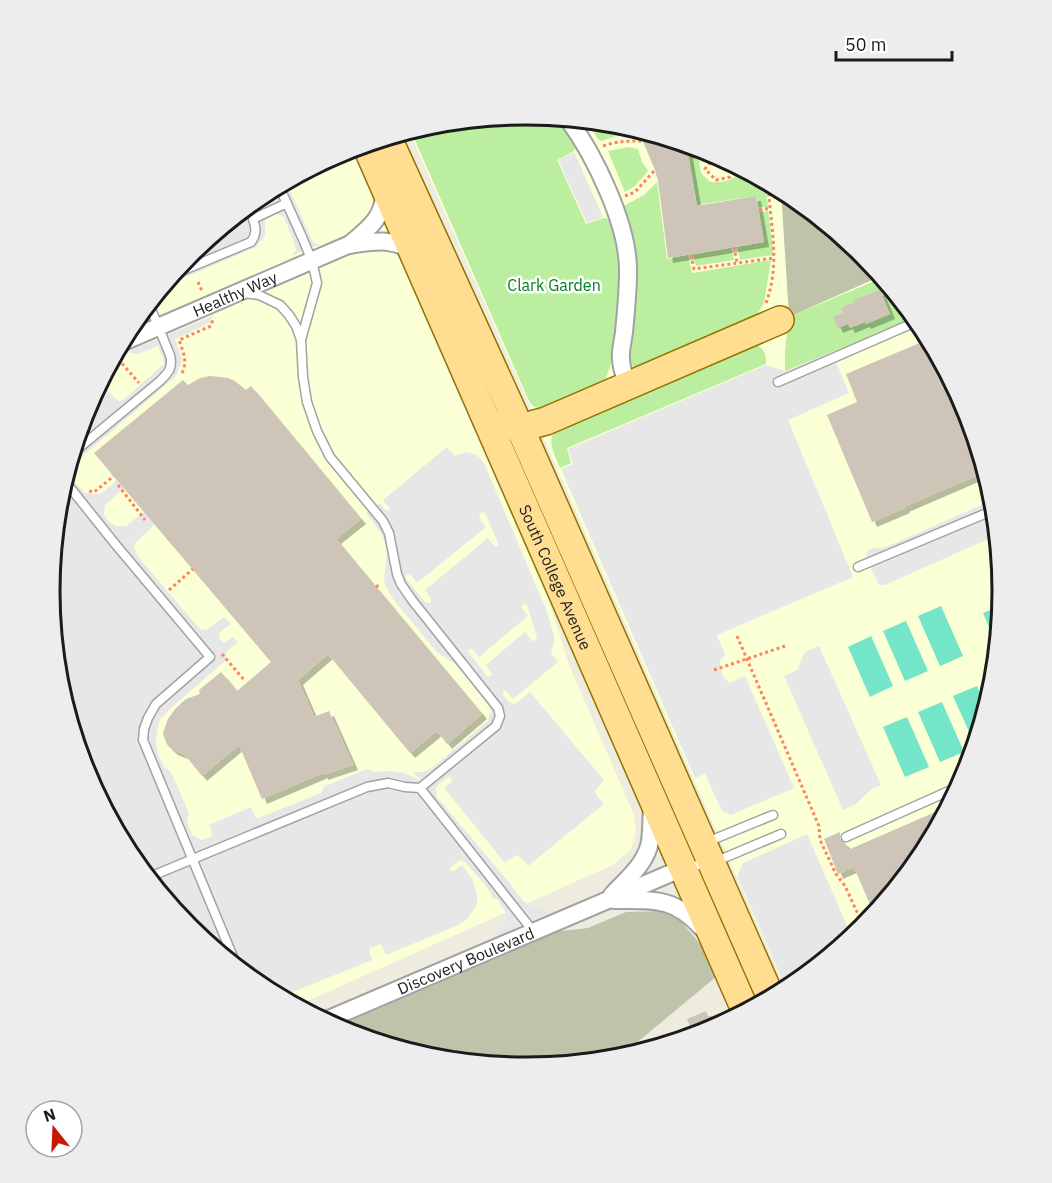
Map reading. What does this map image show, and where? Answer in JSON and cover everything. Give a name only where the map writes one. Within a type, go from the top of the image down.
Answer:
[{"type":"main road","name":"South College Avenue","points":[[391,145],[520,428],[697,857],[767,990]]},
{"type":"main road","name":"South College Avenue","points":[[369,153],[652,798],[697,857],[716,944],[742,1004]]},
{"type":"main road","points":[[485,418],[520,428],[546,421],[628,386],[772,314]]},
{"type":"street","points":[[574,128],[603,180],[624,239],[628,269],[621,359],[628,386]]},
{"type":"street","name":"Healthy Way","points":[[137,336],[348,245],[374,223],[380,213],[384,198],[383,185]]},
{"type":"street","name":"Healthy Way","points":[[348,245],[388,241],[412,249]]},
{"type":"street","name":"Discovery Boulevard","points":[[608,900],[646,856],[650,845],[652,798]]},
{"type":"street","name":"Discovery Boulevard","points":[[335,1016],[608,900],[697,857]]},
{"type":"street","name":"Discovery Boulevard","points":[[608,900],[668,903],[682,909],[692,917],[716,944]]},
{"type":"lane","points":[[283,194],[312,261],[317,283],[301,340]]},
{"type":"lane","points":[[191,267],[251,242],[256,229],[253,219],[287,203]]},
{"type":"lane","points":[[156,875],[367,787],[388,783],[420,788],[496,726],[500,716],[498,708],[401,584],[389,533],[383,521],[330,458],[317,431],[308,402],[303,376],[301,340],[297,326],[280,305],[259,295],[238,293]]},
{"type":"lane","points":[[85,443],[169,373],[172,363],[153,313]]},
{"type":"lane","points":[[778,382],[908,325]]},
{"type":"lane","points":[[72,490],[210,657],[156,704],[144,729],[143,740],[231,952]]},
{"type":"lane","points":[[858,567],[985,514]]},
{"type":"lane","points":[[420,788],[533,931]]},
{"type":"lane","points":[[846,837],[947,792]]},
{"type":"lane","points":[[697,857],[773,814]]},
{"type":"lane","points":[[697,857],[781,834]]},
{"type":"path","points":[[599,148],[625,140],[643,141]]},
{"type":"path","points":[[709,163],[705,168],[716,180],[733,174]]},
{"type":"path","points":[[769,194],[775,244],[771,287],[772,314]]},
{"type":"path","points":[[759,210],[771,208]]},
{"type":"path","points":[[734,247],[737,263]]},
{"type":"path","points":[[691,255],[694,269],[774,258]]},
{"type":"path","points":[[120,362],[147,392]]},
{"type":"path","points":[[94,492],[114,476]]},
{"type":"path","points":[[118,485],[145,520]]},
{"type":"path","points":[[169,590],[193,569]]},
{"type":"path","points":[[737,636],[819,826],[820,840],[859,917]]},
{"type":"path","points":[[714,670],[785,646]]},
{"type":"path","points":[[222,654],[245,681]]},
{"type":"shaded area","points":[[526,125],[587,129],[647,141],[676,150],[732,174],[785,204],[810,222],[856,262],[896,308],[930,358],[957,413],[983,501],[991,561],[991,622],[983,682],[976,712],[957,770],[944,798],[930,825],[896,875],[856,921],[810,961],[782,981],[413,139],[465,129],[496,126]]},
{"type":"shaded area","points":[[574,152],[603,217],[587,223],[558,160]]},
{"type":"shaded area","points":[[355,158],[549,601],[569,665],[634,815],[636,832],[631,850],[613,865],[306,1002],[242,961],[196,921],[156,875],[139,850],[122,824],[95,770],[69,682],[61,622],[60,592],[61,561],[69,501],[95,413],[122,358],[156,308],[196,262],[242,222],[267,204],[293,188]]},
{"type":"shaded area","points":[[290,190],[313,242],[321,244],[291,256],[296,250],[293,239],[284,217],[276,214],[265,220],[265,236],[256,247],[180,280],[196,262],[242,222]]},
{"type":"shaded area","points":[[782,202],[833,241],[872,280],[789,317]]},
{"type":"shaded area","points":[[214,315],[208,324],[175,339],[182,358],[176,376],[80,458],[102,397],[109,392],[116,399],[123,400],[164,364],[158,346],[138,354],[127,352]]},
{"type":"shaded area","points":[[832,352],[849,393],[788,420],[853,577],[717,635],[725,655],[720,661],[723,676],[729,683],[745,676],[794,788],[731,815],[722,811],[705,774],[695,778],[561,469],[573,464],[568,449],[766,365],[785,371]]},
{"type":"shaded area","points":[[447,447],[455,456],[466,452],[479,457],[484,463],[546,609],[554,635],[551,653],[558,662],[513,699],[505,690],[503,695],[513,704],[530,692],[604,780],[595,791],[604,804],[528,866],[516,855],[505,863],[444,788],[452,781],[451,777],[447,778],[436,788],[437,796],[435,795],[523,901],[533,907],[546,908],[548,913],[551,912],[492,938],[505,926],[506,914],[498,900],[492,898],[485,885],[465,862],[460,860],[450,870],[453,871],[462,865],[472,879],[477,894],[475,908],[466,920],[386,955],[381,944],[370,948],[372,960],[290,993],[242,961],[196,921],[156,875],[122,824],[95,770],[85,741],[76,712],[64,652],[60,592],[61,561],[74,480],[85,493],[99,494],[117,479],[124,488],[105,505],[104,514],[108,521],[116,526],[126,526],[145,511],[155,524],[136,542],[134,548],[139,558],[199,628],[208,629],[224,617],[231,624],[219,633],[219,638],[224,643],[233,637],[238,642],[226,652],[226,660],[161,718],[157,730],[158,754],[164,767],[171,772],[189,813],[187,822],[193,836],[202,840],[211,837],[209,825],[251,807],[255,817],[259,818],[321,793],[325,786],[367,769],[375,772],[404,773],[424,784],[413,772],[423,772],[432,768],[488,721],[491,711],[488,704],[455,664],[437,652],[393,599],[384,578],[387,554],[385,543],[381,533],[366,513],[380,503],[390,511],[383,500]],"holes":[[[481,512],[485,513],[499,545],[494,546],[488,538],[425,590],[431,599],[431,602],[425,602],[406,579],[406,575],[411,575],[417,583],[486,527],[479,518]],[[524,604],[527,605],[537,638],[533,642],[525,632],[486,665],[492,674],[490,677],[487,676],[468,651],[469,649],[472,649],[479,657],[528,616],[521,607]]]},
{"type":"shaded area","points":[[984,504],[989,539],[885,585],[879,585],[866,558],[867,552],[869,549],[886,547]]},
{"type":"shaded area","points":[[819,646],[881,785],[870,790],[856,804],[843,810],[784,676],[797,670],[805,652]]},
{"type":"shaded area","points":[[807,834],[848,928],[810,961],[783,980],[737,876],[743,863]]},
{"type":"shaded area","points":[[668,911],[679,919],[697,940],[717,976],[634,1045],[556,1057],[496,1057],[465,1054],[405,1042],[346,1021],[552,932],[588,928],[626,912]]},
{"type":"green space","name":"Clark Garden","points":[[496,126],[566,127],[576,143],[574,151],[557,160],[586,224],[604,218],[609,219],[613,224],[620,250],[623,285],[616,348],[603,387],[547,411],[545,406],[536,407],[529,401],[414,139],[465,129]]},
{"type":"green space","points":[[592,130],[622,135],[601,141]]},
{"type":"green space","points":[[629,147],[638,149],[648,171],[635,186],[625,192],[608,151]]},
{"type":"green space","points":[[688,155],[699,159],[701,173],[710,182],[728,180],[735,176],[766,192],[768,207],[759,207],[756,196],[697,205]]},
{"type":"green space","points":[[657,182],[667,259],[688,255],[692,273],[771,260],[764,303],[756,316],[641,370],[633,366],[628,358],[620,208],[644,195]]},
{"type":"green space","points":[[768,211],[773,255],[740,260],[737,247],[764,242],[759,212]]},
{"type":"green space","points":[[731,248],[734,260],[696,266],[693,255]]},
{"type":"green space","points":[[874,281],[906,323],[785,371],[789,317]]},
{"type":"green space","points":[[756,344],[764,352],[766,364],[567,448],[571,463],[560,468],[551,444],[556,430]]},
{"type":"green space","points":[[941,606],[963,656],[940,666],[918,616]]},
{"type":"green space","points":[[991,610],[990,630],[983,613]]},
{"type":"green space","points":[[906,621],[928,671],[905,681],[883,631]]},
{"type":"green space","points":[[871,636],[893,686],[870,697],[848,647]]},
{"type":"green space","points":[[977,686],[980,694],[970,733],[953,696]]},
{"type":"green space","points":[[942,702],[963,752],[940,762],[918,712]]},
{"type":"green space","points":[[907,717],[929,767],[905,777],[883,727]]},
{"type":"building","points":[[642,140],[688,155],[697,206],[756,196],[764,242],[668,258],[655,170]]},
{"type":"building","points":[[880,290],[890,314],[866,324],[865,322],[850,328],[848,324],[838,328],[833,317],[843,313],[841,308],[855,302],[854,300]]},
{"type":"building","points":[[920,343],[930,358],[957,413],[977,475],[872,522],[827,415],[857,402],[846,374]]},
{"type":"building","points":[[210,376],[228,378],[246,390],[251,386],[361,519],[336,539],[482,714],[447,744],[437,731],[410,753],[328,654],[298,680],[314,717],[329,711],[353,765],[323,775],[323,773],[262,799],[239,745],[202,776],[185,755],[168,746],[163,733],[168,719],[186,699],[200,694],[199,690],[221,672],[237,691],[271,662],[94,453],[183,380],[188,385],[200,378]]},
{"type":"building","points":[[937,811],[896,875],[870,905],[854,867],[838,874],[824,839],[840,832],[840,839],[848,850]]},
{"type":"building","points":[[706,1011],[710,1019],[690,1027],[687,1019]]}]
